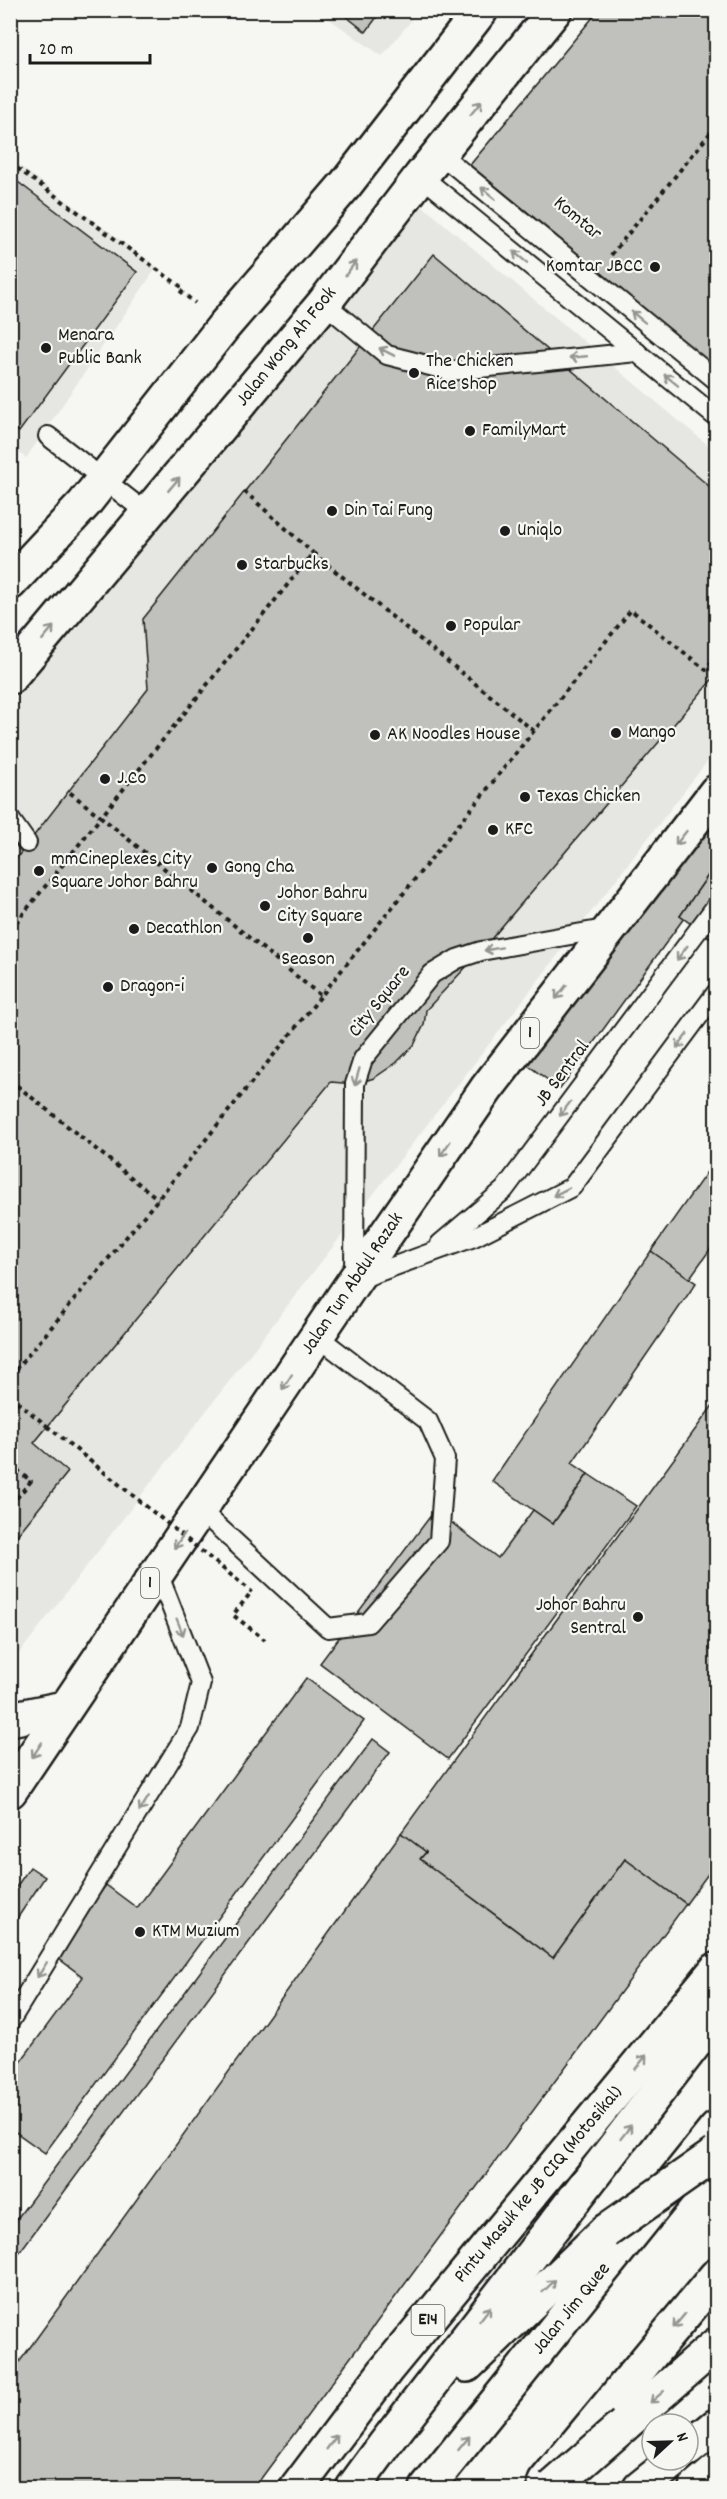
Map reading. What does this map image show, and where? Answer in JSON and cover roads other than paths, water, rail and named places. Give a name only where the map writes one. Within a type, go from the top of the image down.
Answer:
[{"type":"main road","points":[[10,583],[84,504],[224,326],[346,184],[481,10]]},
{"type":"main road","name":"Jalan Wong Ah Fook","points":[[10,677],[324,303],[430,164],[555,10]]},
{"type":"main road","name":"Jalan Tun Abdul Razak","points":[[10,1791],[64,1708],[487,1088],[717,792]]},
{"type":"main road","points":[[10,1719],[64,1708]]},
{"type":"main road","name":"Pintu Masuk ke JB CIQ (Motosikal)","points":[[297,2488],[386,2370],[717,1970]]},
{"type":"main road","name":"E14","points":[[353,2488],[717,2016]]},
{"type":"main road","name":"Jalan Jim Quee","points":[[427,2488],[717,2129]]},
{"type":"main road","name":"E14","points":[[386,2443],[606,2231],[717,2154]]},
{"type":"main road","points":[[539,2488],[717,2276]]},
{"type":"main road","points":[[552,2488],[717,2345]]},
{"type":"main road","points":[[700,2439],[717,2426]]},
{"type":"main road","points":[[696,2488],[717,2471]]},
{"type":"main road","points":[[640,2488],[660,2472]]},
{"type":"lane","points":[[430,164],[637,352],[717,417]]},
{"type":"lane","points":[[430,164],[717,380]]},
{"type":"lane","points":[[324,303],[387,355],[450,371],[637,352]]},
{"type":"lane","points":[[48,436],[148,514]]},
{"type":"lane","points":[[10,819],[27,843],[10,832]]},
{"type":"lane","name":"JB Sentral","points":[[429,1252],[504,1190],[717,906]]},
{"type":"lane","name":"City Square","points":[[354,1281],[355,1084],[363,1059],[432,974],[457,959],[481,951],[612,927]]},
{"type":"lane","name":"JB Sentral","points":[[354,1281],[474,1237],[572,1187],[717,993]]},
{"type":"lane","points":[[200,1510],[328,1628],[368,1623],[439,1541],[445,1459],[428,1421],[317,1336]]},
{"type":"lane","points":[[10,2021],[190,1728],[201,1683],[158,1573]]},
{"type":"place","name":"Komtar JBCC","points":[[655,267]]},
{"type":"place","name":"Menara Public Bank","points":[[46,348]]},
{"type":"place","name":"The Chicken Rice Shop","points":[[414,373]]},
{"type":"place","name":"FamilyMart","points":[[470,431]]},
{"type":"place","name":"Din Tai Fung","points":[[332,511]]},
{"type":"place","name":"Uniqlo","points":[[505,531]]},
{"type":"place","name":"Starbucks","points":[[242,565]]},
{"type":"place","name":"Popular","points":[[451,626]]},
{"type":"place","name":"Mango","points":[[616,733]]},
{"type":"place","name":"AK Noodles House","points":[[375,735]]},
{"type":"place","name":"J.Co","points":[[105,779]]},
{"type":"place","name":"Texas Chicken","points":[[525,797]]},
{"type":"place","name":"KFC","points":[[493,830]]},
{"type":"place","name":"Gong Cha","points":[[212,868]]},
{"type":"place","name":"mmCineplexes City Square Johor Bahru","points":[[39,871]]},
{"type":"place","name":"Johor Bahru City Square","points":[[265,906]]},
{"type":"place","name":"Decathlon","points":[[134,929]]},
{"type":"place","name":"Season","points":[[308,938]]},
{"type":"place","name":"Dragon-i","points":[[108,987]]},
{"type":"place","name":"Johor Bahru Sentral","points":[[638,1617]]},
{"type":"place","name":"KTM Muzium","points":[[140,1932]]}]
